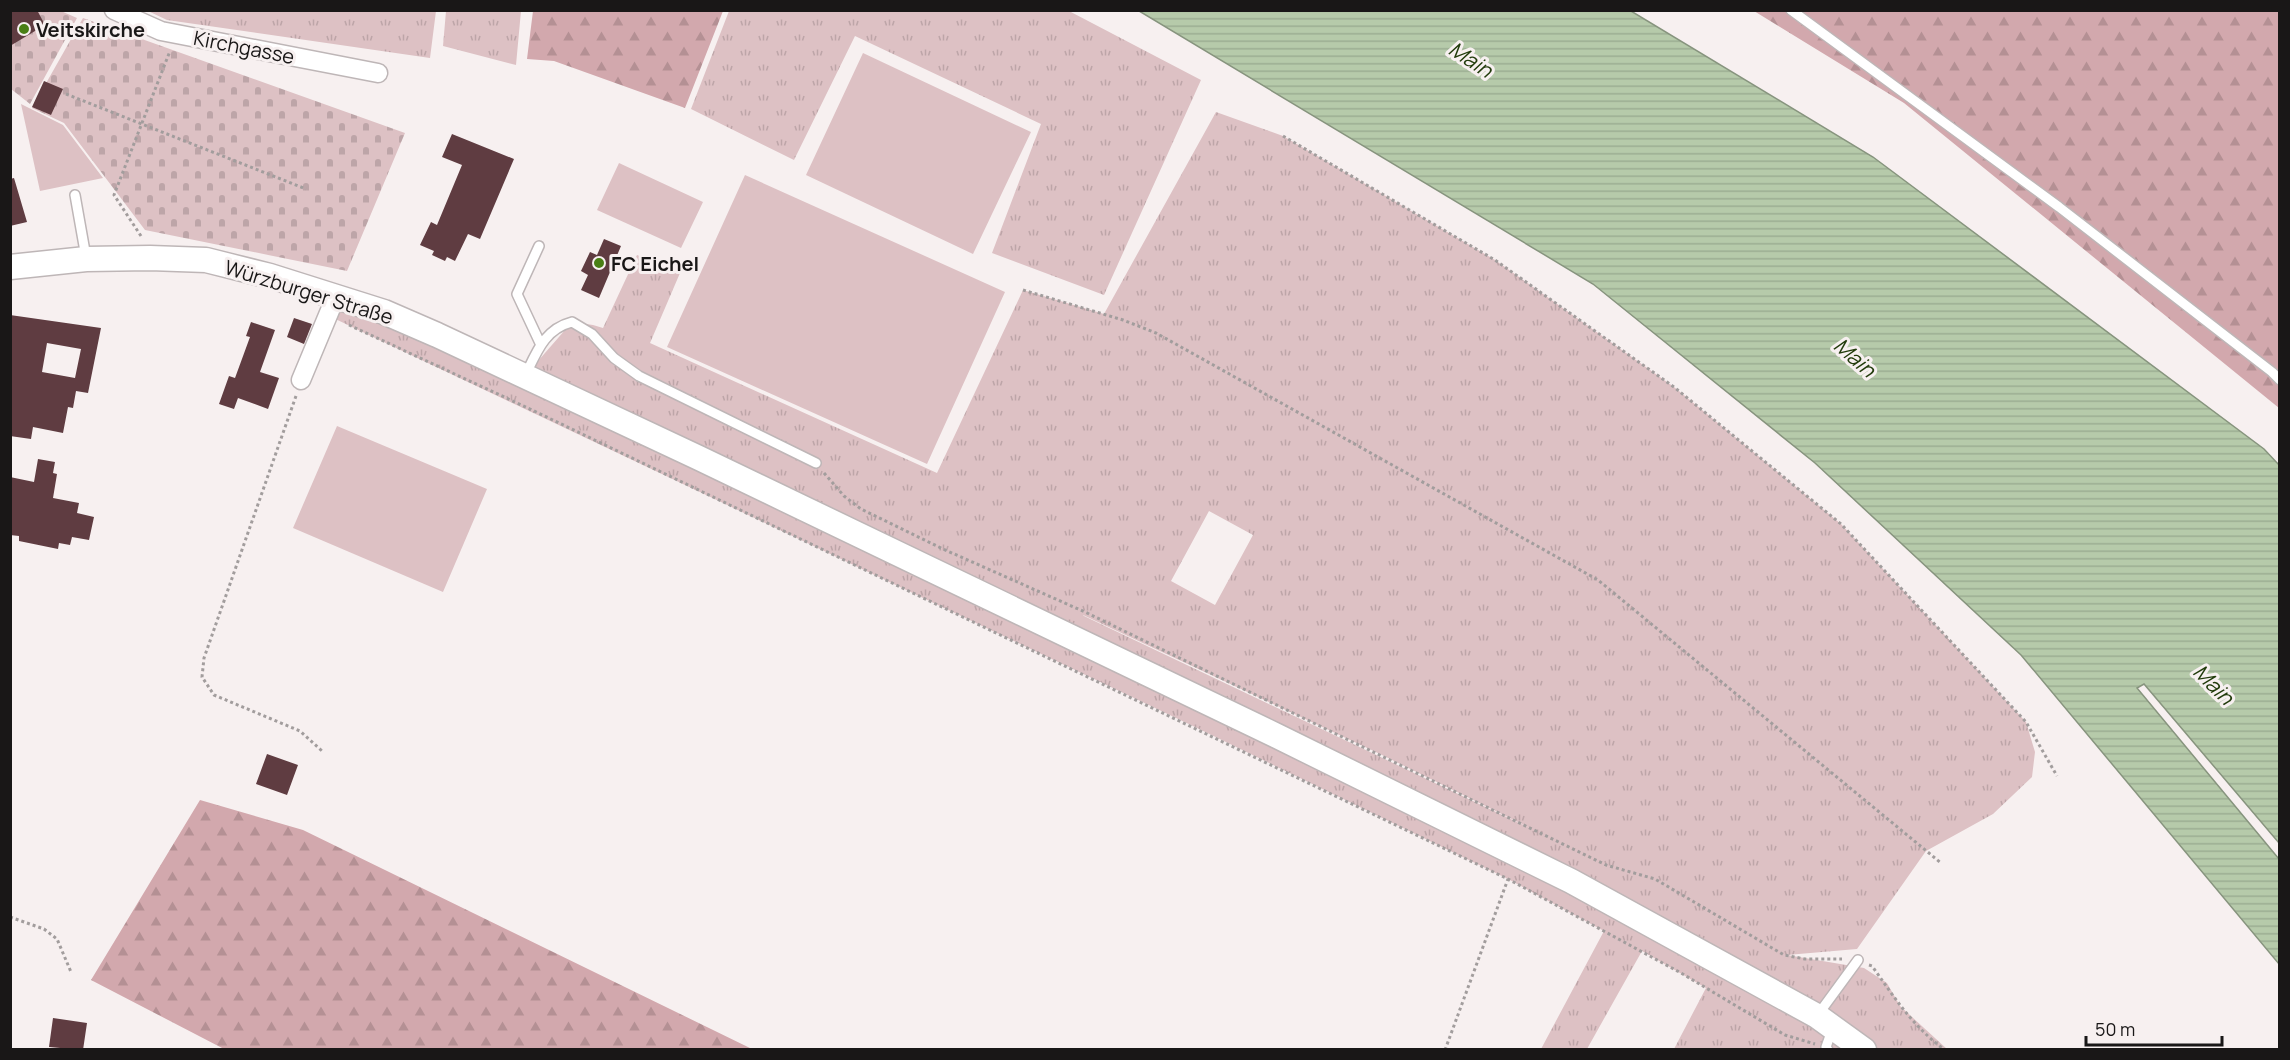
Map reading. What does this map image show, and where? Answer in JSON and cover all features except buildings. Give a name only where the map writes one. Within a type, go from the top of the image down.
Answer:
[{"type":"main road","name":"Würzburger Straße","points":[[10,267],[86,259],[206,260],[270,276],[333,306],[384,312],[699,458],[1277,736],[1570,881],[1826,1035],[1864,1050]]},
{"type":"street","name":"Kirchgasse","points":[[114,10],[161,31],[378,73]]},
{"type":"street","points":[[302,380],[333,306]]},
{"type":"lane","points":[[1791,10],[2059,207],[2280,380]]},
{"type":"lane","points":[[75,195],[86,259]]},
{"type":"lane","points":[[539,246],[517,294],[540,344]]},
{"type":"lane","points":[[524,377],[540,344],[552,331],[563,324],[572,322],[579,324],[592,334],[614,358],[639,376],[816,463]]},
{"type":"lane","points":[[1826,1035],[1858,960]]},
{"type":"path","points":[[155,258],[114,195],[177,34]]},
{"type":"path","points":[[66,94],[306,189]]},
{"type":"path","points":[[1283,136],[1495,260],[1674,387],[1841,524],[2026,722],[2058,776]]},
{"type":"path","points":[[1023,290],[1123,320],[1156,333],[1598,580],[1941,863]]},
{"type":"path","points":[[333,306],[562,424],[1508,879],[1681,973],[1785,1035],[1826,1035]]},
{"type":"path","points":[[302,380],[204,658],[202,677],[214,695],[300,731],[322,751]]},
{"type":"path","points":[[816,463],[844,496],[861,509],[943,549],[1085,612],[1606,865],[1655,879],[1784,955],[1805,959],[1858,960],[1872,966],[1905,1014],[1945,1050]]},
{"type":"path","points":[[1445,1050],[1508,879]]},
{"type":"path","points":[[10,917],[44,929],[57,939],[71,972]]},
{"type":"green space","points":[[533,10],[723,11],[685,108],[554,61],[527,59]]},
{"type":"green space","points":[[10,11],[61,11],[77,18],[30,104],[11,89]]},
{"type":"green space","points":[[148,11],[436,11],[430,58],[167,20]]},
{"type":"green space","points":[[446,11],[521,11],[516,65],[443,46]]},
{"type":"green space","points":[[729,11],[1069,11],[1201,80],[1104,295],[992,253],[1041,124],[855,36],[794,160],[691,109]]},
{"type":"green space","points":[[1754,11],[2279,11],[2279,408],[1904,103]]},
{"type":"green space","points":[[83,18],[405,133],[347,271],[145,230],[64,123],[32,108]]},
{"type":"green space","points":[[863,53],[1031,132],[973,254],[806,175]]},
{"type":"green space","points":[[21,104],[63,125],[103,178],[40,191]]},
{"type":"green space","points":[[1216,112],[1283,136],[1495,260],[1674,387],[1841,524],[2026,722],[2035,752],[2032,777],[1993,814],[1926,851],[1857,949],[1787,955],[1864,968],[1887,983],[1900,1006],[1947,1049],[1674,1049],[1706,988],[1642,951],[1587,1049],[1541,1049],[1604,931],[1508,879],[1195,727],[329,316],[336,296],[524,377],[572,322],[603,328],[637,255],[680,273],[650,343],[937,473],[1023,290],[1104,314]],"holes":[[[1209,511],[1253,535],[1215,605],[1171,581]],[[1084,616],[1380,754],[1534,830]]]},
{"type":"green space","points":[[619,163],[703,202],[681,248],[597,210]]},
{"type":"green space","points":[[745,175],[1005,292],[927,464],[667,347]]},
{"type":"green space","points":[[337,426],[487,489],[443,592],[293,528]]},
{"type":"green space","points":[[200,800],[303,830],[752,1049],[224,1049],[91,980]]},
{"type":"water","name":"Main","points":[[1139,11],[1631,11],[1873,157],[2264,449],[2280,466],[2279,843],[2144,684],[2137,688],[2279,859],[2279,964],[2021,655],[1815,463],[1593,284]]},
{"type":"place","name":"Veitskirche","points":[[24,29]]},
{"type":"place","name":"FC Eichel","points":[[599,263]]}]
